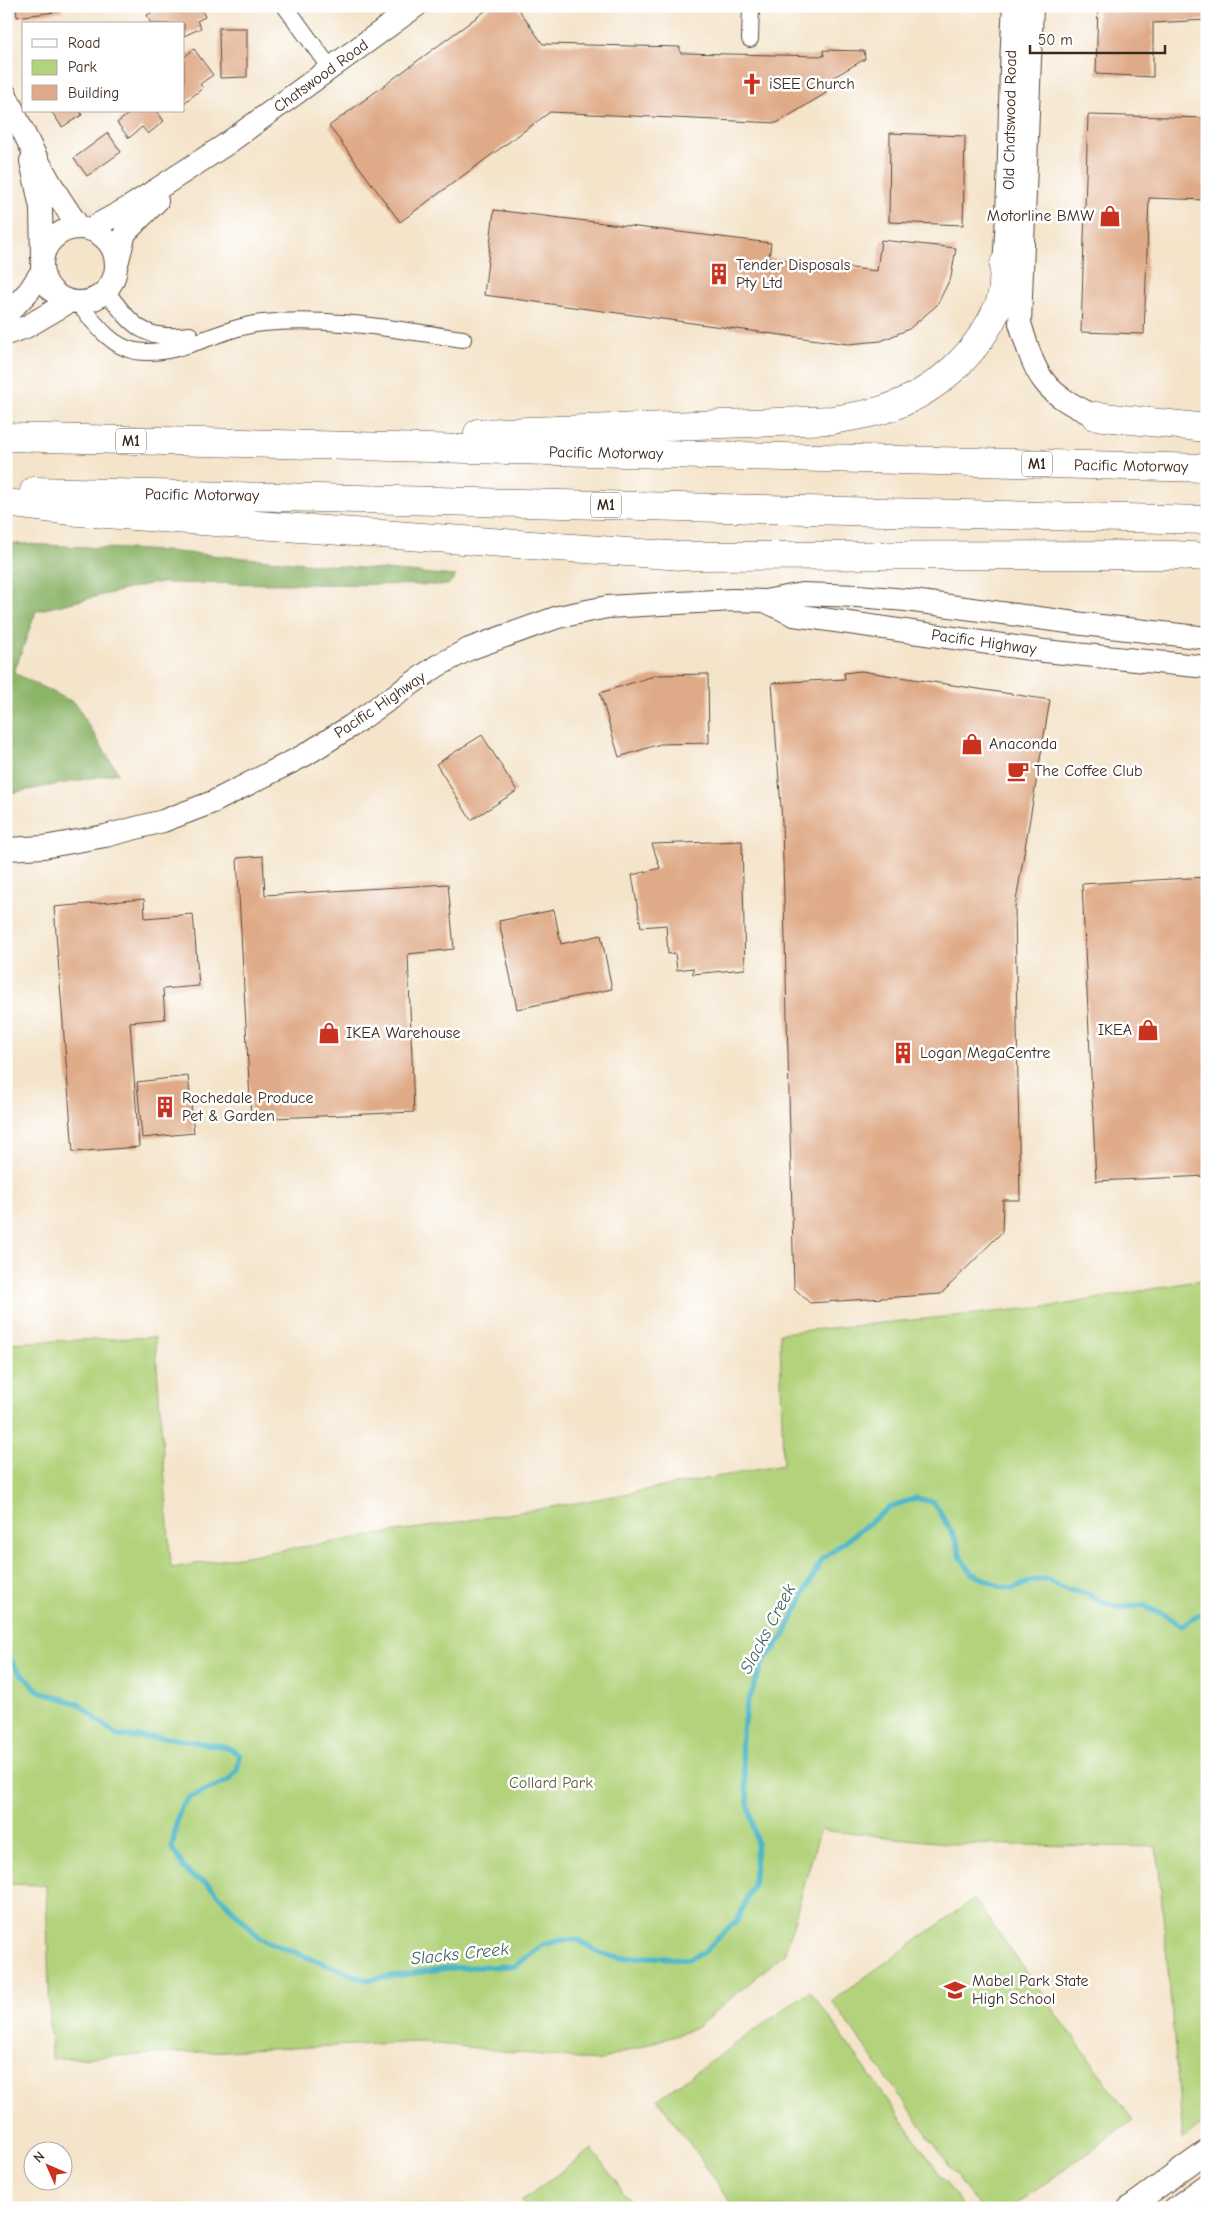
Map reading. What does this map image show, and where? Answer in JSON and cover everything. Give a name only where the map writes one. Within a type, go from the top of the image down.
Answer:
[{"type":"highway","points":[[256,444],[833,420],[882,410],[919,396],[956,368],[981,337],[1000,301],[1004,264]]},
{"type":"highway","points":[[1095,416],[1207,428]]},
{"type":"highway","name":"Pacific Motorway","points":[[6,437],[1207,468]]},
{"type":"highway","name":"Pacific Motorway","points":[[6,490],[1207,520]]},
{"type":"highway","points":[[6,503],[79,512],[682,556],[1174,555],[1207,557]]},
{"type":"street","points":[[285,6],[330,68]]},
{"type":"street","name":"Chatswood Road","points":[[85,228],[128,208],[225,145],[416,6]]},
{"type":"street","points":[[750,39],[751,6]]},
{"type":"street","name":"Old Chatswood Road","points":[[1004,264],[1008,218],[1010,64],[1014,6]]},
{"type":"street","name":"Old Chatswood Road","points":[[1032,6],[1020,323],[1032,363],[1046,385],[1067,403],[1095,416]]},
{"type":"street","points":[[6,95],[24,134],[65,208],[85,228],[100,234],[109,242],[114,252],[116,264],[112,283],[106,291],[88,302],[74,302],[26,328],[6,334]]},
{"type":"street","points":[[24,134],[42,208],[42,265],[51,290],[74,302],[108,338],[134,350],[166,351],[228,331],[262,323],[298,321],[335,322],[463,339]]},
{"type":"street","name":"Chatswood Road","points":[[116,264],[125,233],[145,212],[225,145]]},
{"type":"street","points":[[6,315],[30,291],[42,265],[45,248],[51,240],[70,229],[85,228]]},
{"type":"street","points":[[106,291],[127,318],[145,332],[169,338],[228,331]]},
{"type":"street","name":"Pacific Highway","points":[[6,849],[44,847],[105,836],[163,821],[213,802],[305,755],[351,726],[437,666],[469,649],[558,617],[607,607],[733,600],[765,601],[802,594],[906,600],[1083,624],[1207,638]]},
{"type":"street","name":"Pacific Highway","points":[[765,601],[794,615],[1044,651],[1207,667]]},
{"type":"street","points":[[1129,2208],[1207,2151]]},
{"type":"street","points":[[1178,2206],[1207,2185]]},
{"type":"street","points":[[1178,2206],[1207,2203]]},
{"type":"green space","points":[[6,543],[164,551],[456,576],[448,585],[153,583],[36,611],[14,673],[75,703],[118,773],[6,794]]},
{"type":"green space","name":"Collard Park","points":[[1207,1279],[1207,2119],[1183,2140],[1157,1847],[955,1844],[820,1830],[785,1953],[696,2028],[598,2061],[419,2042],[51,2059],[46,1885],[6,1884],[6,1343],[155,1337],[171,1568],[570,1504],[783,1465],[780,1333],[1056,1306]]},
{"type":"green space","points":[[974,1899],[1133,2120],[1011,2208],[980,2208],[832,2001]]},
{"type":"green space","points":[[810,1991],[964,2208],[735,2208],[658,2099]]},
{"type":"green space","points":[[592,2149],[635,2208],[525,2208],[521,2201]]},
{"type":"building","points":[[16,6],[62,6],[62,11],[17,17]]},
{"type":"building","points":[[165,6],[200,6],[205,17],[197,21],[201,28],[185,36],[185,22],[150,22],[147,15]]},
{"type":"building","points":[[492,6],[516,6],[543,44],[680,47],[680,53],[824,56],[823,50],[864,51],[865,59],[825,82],[826,93],[777,123],[550,112],[400,222],[329,126]]},
{"type":"building","points":[[1098,6],[1207,6],[1207,20],[1153,23],[1153,77],[1096,74]]},
{"type":"building","points":[[219,28],[247,28],[247,77],[220,78]]},
{"type":"building","points":[[194,49],[213,75],[200,84],[203,88],[185,102],[185,56]]},
{"type":"building","points":[[52,112],[80,112],[82,115],[62,127]]},
{"type":"building","points":[[131,112],[157,112],[164,121],[148,134],[142,127],[129,138],[117,123]]},
{"type":"building","points":[[1088,115],[1207,118],[1207,200],[1149,198],[1144,334],[1081,332]]},
{"type":"building","points":[[108,133],[121,152],[87,176],[74,158]]},
{"type":"building","points":[[890,133],[965,136],[963,225],[889,222]]},
{"type":"building","name":"Tender Disposals Pty Ltd","points":[[494,210],[771,243],[769,258],[877,271],[881,240],[956,248],[951,277],[937,305],[909,329],[881,341],[848,344],[484,295]]},
{"type":"building","name":"Logan MegaCentre","points":[[861,671],[1050,700],[1015,907],[1020,1200],[1003,1200],[1002,1232],[941,1294],[810,1303],[794,1288],[782,822],[772,683],[845,679],[844,673]]},
{"type":"building","points":[[708,674],[709,743],[660,744],[619,757],[600,693],[657,675]]},
{"type":"building","points":[[482,735],[517,791],[471,820],[436,764]]},
{"type":"building","points":[[742,841],[745,969],[693,974],[693,968],[677,970],[675,953],[668,954],[666,925],[641,927],[632,875],[660,868],[652,844]]},
{"type":"building","name":"IKEA Warehouse","points":[[263,856],[265,895],[448,884],[454,949],[408,954],[414,1112],[251,1119],[237,858]]},
{"type":"building","name":"IKEA","points":[[1207,877],[1207,1176],[1096,1181],[1082,884]]},
{"type":"building","points":[[144,899],[145,918],[193,914],[199,986],[163,989],[165,1019],[130,1022],[139,1147],[73,1152],[54,907]]},
{"type":"building","points":[[554,910],[561,944],[601,935],[612,989],[517,1009],[499,921]]},
{"type":"building","name":"Rochedale Produce Pet & Garden","points":[[188,1076],[194,1133],[142,1138],[137,1082]]},
{"type":"waterway","name":"Slacks Creek","points":[[6,1649],[16,1669],[39,1691],[79,1704],[117,1736],[169,1738],[227,1747],[240,1755],[237,1770],[228,1781],[190,1797],[182,1805],[177,1819],[172,1848],[184,1868],[193,1877],[207,1883],[261,1939],[366,1980],[448,1968],[515,1966],[543,1945],[562,1940],[579,1940],[601,1954],[620,1958],[688,1959],[704,1952],[738,1919],[753,1885],[757,1843],[748,1803],[741,1745],[746,1708],[763,1662],[783,1637],[821,1560],[890,1507],[916,1498],[934,1502],[955,1538],[961,1558],[971,1573],[1001,1587],[1013,1589],[1031,1581],[1047,1579],[1059,1587],[1088,1594],[1102,1602],[1120,1608],[1144,1605],[1149,1609],[1162,1613],[1182,1626],[1207,1610]]},
{"type":"place","name":"iSEE Church","points":[[752,84]]},
{"type":"place","name":"Motorline BMW","points":[[1110,216]]},
{"type":"place","name":"Tender Disposals Pty Ltd","points":[[719,274]]},
{"type":"place","name":"Anaconda","points":[[972,744]]},
{"type":"place","name":"The Coffee Club","points":[[1018,771]]},
{"type":"place","name":"IKEA","points":[[1148,1030]]},
{"type":"place","name":"IKEA Warehouse","points":[[329,1033]]},
{"type":"place","name":"Logan MegaCentre","points":[[903,1053]]},
{"type":"place","name":"Rochedale Produce Pet & Garden","points":[[165,1107]]},
{"type":"place","name":"Mabel Park State High School","points":[[955,1990]]}]
